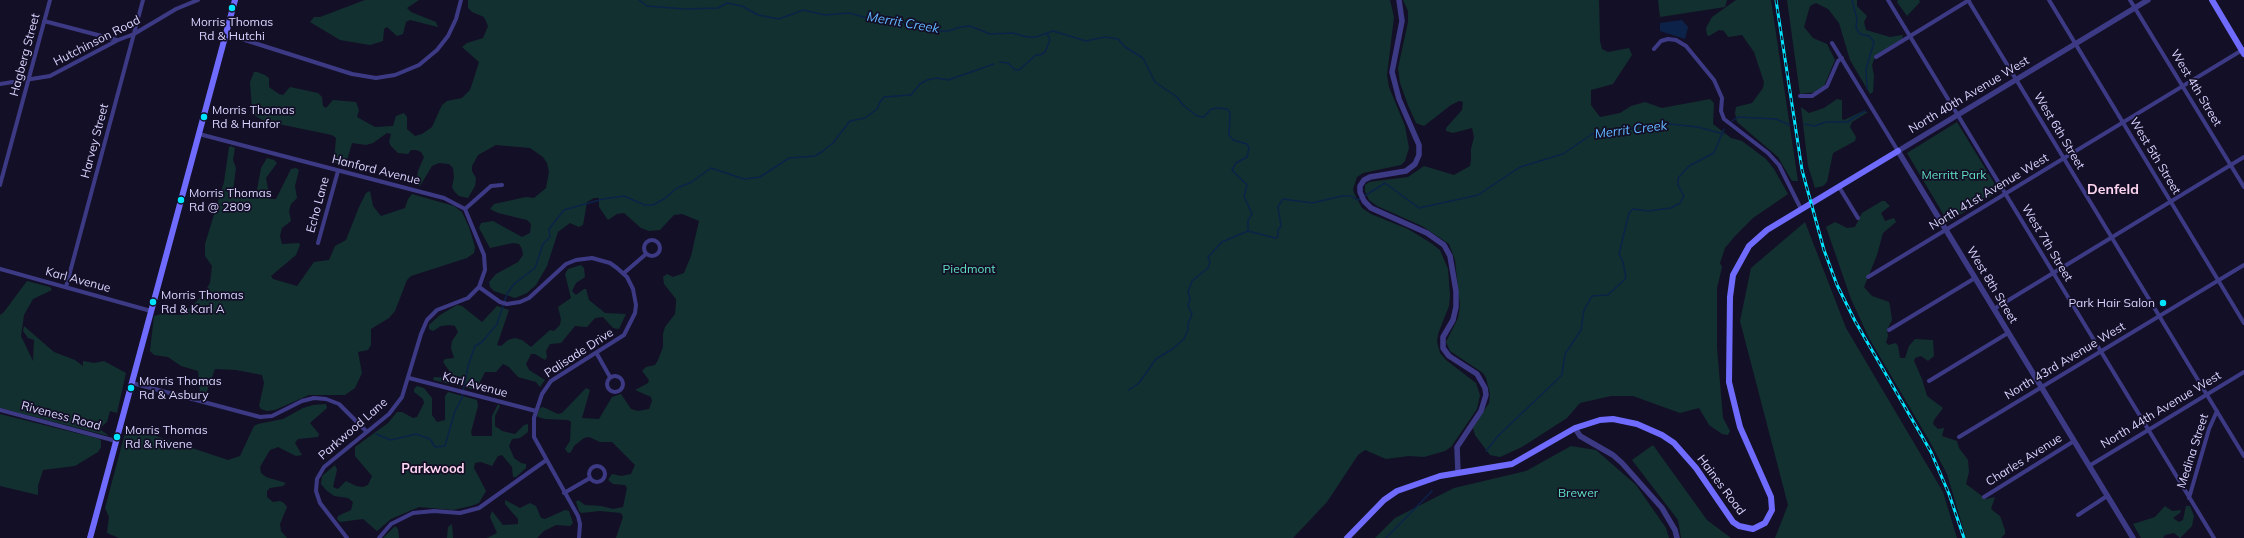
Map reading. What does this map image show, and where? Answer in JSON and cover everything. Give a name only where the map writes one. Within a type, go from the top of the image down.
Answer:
[{"type":"main road","points":[[90,538],[235,0]]},
{"type":"main road","points":[[2212,0],[2243,51]]},
{"type":"main road","name":"North 40th Avenue West","points":[[1801,209],[1898,151]]},
{"type":"main road","name":"Haines Road","points":[[1348,538],[1384,500],[1397,491],[1440,476],[1458,472],[1500,468],[1512,464],[1575,428],[1584,424],[1613,419],[1637,424],[1662,435],[1681,450],[1733,522],[1739,526],[1753,529],[1764,523],[1772,510],[1771,497],[1740,427],[1729,382],[1731,285],[1737,265],[1755,239],[1801,209]]},
{"type":"street","name":"Hagberg Street","points":[[0,185],[50,0]]},
{"type":"street","name":"Harvey Street","points":[[66,287],[143,0]]},
{"type":"street","name":"Hutchinson Road","points":[[0,84],[28,81],[50,76],[118,40],[134,34],[176,9],[198,0]]},
{"type":"street","points":[[226,34],[352,74],[376,78],[395,75],[418,65],[437,50],[448,36],[456,19],[461,0]]},
{"type":"street","points":[[1399,0],[1402,21],[1392,72],[1399,99],[1419,145],[1419,155],[1415,164],[1406,171],[1370,177],[1364,180],[1360,186],[1364,201],[1375,211],[1427,232],[1444,245],[1450,256],[1456,291],[1456,307],[1453,320],[1443,337],[1443,348],[1449,356],[1477,374],[1482,381],[1486,395],[1481,411],[1457,447],[1458,472]]},
{"type":"street","name":"West 7th Street","points":[[1888,0],[2214,538]]},
{"type":"street","points":[[1876,57],[1969,0]]},
{"type":"street","name":"West 6th Street","points":[[1969,0],[2244,456]]},
{"type":"street","name":"West 5th Street","points":[[2049,0],[2244,323]]},
{"type":"street","name":"West 4th Street","points":[[2130,0],[2244,188]]},
{"type":"street","name":"North 40th Avenue West","points":[[1898,151],[2148,0]]},
{"type":"street","points":[[44,21],[118,40]]},
{"type":"street","points":[[1654,49],[1661,41],[1668,40],[1676,40],[1686,46],[1714,80],[1722,98],[1721,111],[1724,119],[1768,153],[1779,165],[1801,209]]},
{"type":"street","name":"West 8th Street","points":[[1832,43],[2133,538]]},
{"type":"street","name":"North 41st Avenue West","points":[[1868,277],[2243,51]]},
{"type":"street","points":[[1800,96],[1812,96],[1827,86],[1835,67],[1842,58]]},
{"type":"street","name":"Hanford Avenue","points":[[199,134],[444,198],[465,209]]},
{"type":"street","points":[[1994,308],[2244,157]]},
{"type":"street","name":"Echo Lane","points":[[318,243],[338,171]]},
{"type":"street","points":[[479,287],[485,270],[484,255],[465,209],[491,186],[502,185]]},
{"type":"street","points":[[1839,187],[1858,218]]},
{"type":"street","points":[[650,240],[657,242],[660,247],[657,254],[652,256],[646,254],[644,248],[646,243],[650,240]]},
{"type":"street","points":[[624,274],[646,254]]},
{"type":"street","name":"Palisade Drive","points":[[479,287],[500,302],[514,304],[529,298],[559,269],[576,260],[592,258],[610,263],[624,274],[630,283],[636,305],[633,321],[624,335],[597,354],[551,381],[542,394],[536,411],[534,437],[545,461],[578,516],[580,524],[580,538]]},
{"type":"street","name":"North 43rd Avenue West","points":[[1959,437],[2244,265]]},
{"type":"street","name":"Karl Avenue","points":[[0,269],[151,311]]},
{"type":"street","points":[[1889,330],[1975,278]]},
{"type":"street","name":"Parkwood Lane","points":[[347,538],[320,503],[316,491],[317,479],[324,467],[394,408],[402,397],[409,378],[421,334],[427,320],[437,310],[468,298],[479,287]]},
{"type":"street","points":[[1929,381],[2008,332]]},
{"type":"street","points":[[597,354],[610,377]]},
{"type":"street","name":"North 44th Avenue West","points":[[2089,466],[2244,372]]},
{"type":"street","points":[[617,376],[621,379],[624,384],[620,391],[612,392],[608,389],[607,383],[610,377],[617,376]]},
{"type":"street","name":"Karl Avenue","points":[[409,378],[536,411]]},
{"type":"street","points":[[132,383],[260,417],[272,416],[302,401],[314,398],[326,399],[339,404],[367,432]]},
{"type":"street","name":"Riveness Road","points":[[0,410],[116,441]]},
{"type":"street","name":"Medina Street","points":[[2189,498],[2209,429],[2217,411]]},
{"type":"street","points":[[1575,428],[1580,436],[1614,454],[1662,508],[1675,530],[1677,538]]},
{"type":"street","name":"Charles Avenue","points":[[1984,497],[2074,441]]},
{"type":"street","points":[[379,538],[391,524],[413,513],[434,511],[460,513],[479,508],[545,461]]},
{"type":"street","points":[[600,466],[604,469],[605,477],[602,481],[596,482],[590,478],[589,472],[592,467],[600,466]]},
{"type":"street","points":[[564,492],[590,478]]},
{"type":"street","points":[[2078,514],[2107,496]]},
{"type":"green space","points":[[365,0],[419,0],[407,8],[411,12],[436,22],[438,27],[410,20],[406,22],[403,34],[397,36],[387,27],[384,29],[383,41],[370,45],[340,40],[310,22],[314,17],[320,17]]},
{"type":"green space","name":"Piedmont","points":[[468,0],[1390,0],[1394,17],[1387,75],[1389,87],[1405,126],[1409,148],[1405,161],[1401,165],[1363,173],[1357,177],[1353,189],[1362,208],[1371,214],[1408,229],[1440,250],[1448,269],[1450,295],[1449,306],[1438,334],[1437,342],[1440,353],[1446,360],[1476,383],[1480,395],[1477,409],[1451,447],[1445,451],[1424,457],[1409,456],[1386,459],[1365,450],[1358,455],[1327,502],[1293,538],[616,538],[623,517],[621,513],[600,511],[581,513],[576,502],[578,500],[585,505],[601,506],[613,509],[623,507],[627,488],[625,485],[613,484],[608,480],[612,474],[621,476],[631,474],[635,465],[612,442],[600,442],[589,437],[584,438],[574,446],[571,452],[568,453],[565,449],[570,441],[571,422],[568,420],[545,419],[538,417],[537,415],[540,408],[543,407],[558,414],[562,413],[586,388],[590,390],[582,418],[599,419],[612,397],[621,394],[631,409],[638,411],[649,409],[652,401],[651,397],[635,390],[648,383],[649,380],[642,371],[646,367],[655,365],[658,360],[663,347],[663,334],[665,327],[675,314],[676,299],[664,284],[663,277],[667,274],[673,277],[684,273],[691,256],[699,221],[682,214],[674,215],[660,230],[649,231],[641,228],[624,213],[617,214],[608,220],[599,207],[599,198],[594,198],[587,202],[583,225],[579,227],[570,223],[558,232],[547,266],[536,285],[527,293],[515,298],[494,291],[490,287],[489,282],[496,274],[518,262],[523,255],[522,249],[519,244],[513,243],[490,248],[479,228],[481,223],[493,221],[522,237],[530,233],[531,224],[527,220],[498,213],[490,209],[494,204],[526,197],[534,198],[546,188],[549,172],[547,163],[543,157],[530,148],[496,145],[478,155],[472,166],[472,171],[476,178],[475,186],[468,198],[459,196],[454,191],[452,187],[454,177],[453,168],[449,164],[439,163],[432,166],[420,186],[416,185],[418,171],[424,157],[421,152],[416,150],[411,150],[408,154],[398,153],[389,142],[391,134],[387,133],[373,143],[366,145],[352,143],[346,164],[342,166],[334,162],[336,138],[332,135],[264,121],[254,115],[252,110],[250,82],[254,72],[257,72],[269,78],[269,87],[279,94],[283,95],[290,87],[318,93],[322,97],[323,106],[326,108],[333,100],[356,102],[359,110],[357,117],[375,127],[393,126],[396,116],[404,113],[407,117],[407,129],[415,136],[422,134],[432,127],[442,105],[447,101],[462,98],[470,90],[479,62],[462,47],[467,43],[483,38],[488,26],[484,17],[472,12],[468,8]]},
{"type":"green space","points":[[1403,0],[1599,0],[1600,41],[1602,49],[1608,52],[1629,48],[1632,55],[1613,84],[1591,90],[1591,105],[1600,117],[1620,113],[1631,106],[1645,102],[1662,108],[1710,99],[1714,103],[1713,124],[1731,138],[1742,141],[1766,159],[1774,169],[1788,194],[1753,218],[1735,236],[1725,248],[1720,263],[1722,267],[1717,288],[1717,348],[1723,418],[1730,431],[1728,435],[1722,434],[1709,425],[1699,408],[1680,413],[1633,396],[1611,396],[1580,403],[1567,418],[1522,447],[1500,457],[1490,455],[1475,435],[1473,428],[1489,403],[1490,394],[1486,378],[1483,373],[1450,351],[1446,342],[1458,318],[1460,306],[1455,260],[1449,244],[1422,226],[1377,206],[1369,200],[1365,191],[1365,185],[1369,182],[1408,177],[1424,166],[1454,175],[1470,166],[1471,149],[1474,137],[1472,128],[1453,133],[1446,131],[1446,128],[1462,110],[1463,102],[1459,101],[1451,105],[1424,126],[1416,123],[1408,105],[1400,83],[1398,68],[1408,22],[1408,11]]},
{"type":"green space","points":[[1658,0],[1727,0],[1725,7],[1660,17]]},
{"type":"green space","points":[[1736,0],[1771,0],[1798,181],[1792,181],[1778,157],[1737,122],[1735,113],[1736,107],[1752,103],[1763,88],[1764,82],[1754,52],[1742,35],[1728,37],[1724,31],[1719,30],[1709,36],[1707,35],[1706,28],[1712,17]]},
{"type":"green space","points":[[1787,0],[1857,0],[1857,6],[1867,16],[1864,22],[1866,30],[1890,37],[1903,35],[1902,39],[1875,57],[1872,65],[1874,76],[1873,92],[1870,94],[1850,60],[1839,23],[1828,9],[1816,3],[1810,6],[1804,27],[1813,38],[1827,44],[1835,60],[1824,86],[1816,92],[1800,94]]},
{"type":"green space","points":[[1898,0],[1919,0],[1920,2],[1907,16],[1897,2]]},
{"type":"green space","points":[[1837,99],[1842,100],[1842,119],[1844,120],[1863,111],[1868,112],[1852,122],[1850,127],[1856,137],[1855,141],[1833,153],[1827,182],[1823,186],[1815,188],[1808,166],[1801,107],[1809,113],[1824,108]]},
{"type":"green space","name":"Merritt Park","points":[[1957,122],[1999,191],[1948,222],[1907,153]]},
{"type":"green space","points":[[231,146],[235,148],[233,160],[236,168],[233,190],[237,193],[250,194],[257,190],[261,168],[267,158],[274,160],[277,163],[266,178],[270,199],[276,199],[291,169],[296,168],[299,170],[295,186],[297,198],[291,204],[289,211],[291,221],[282,228],[280,236],[282,244],[299,243],[300,245],[296,255],[271,276],[273,279],[297,286],[314,262],[329,260],[335,246],[346,240],[359,207],[366,193],[370,191],[373,206],[381,216],[405,208],[408,199],[412,194],[454,206],[462,212],[469,227],[475,247],[474,253],[467,258],[411,276],[407,280],[395,311],[389,318],[371,329],[371,345],[368,350],[358,352],[362,373],[355,388],[345,395],[309,395],[275,410],[267,411],[261,409],[259,406],[264,383],[262,375],[236,370],[215,369],[206,394],[203,396],[200,393],[198,371],[181,366],[168,357],[154,355],[150,351],[154,316],[161,314],[183,315],[203,295],[210,283],[212,266],[205,256],[205,244],[224,182],[229,147]]},
{"type":"green space","points":[[1882,201],[1885,201],[1890,206],[1881,213],[1885,221],[1894,218],[1896,222],[1883,233],[1877,255],[1864,287],[1872,296],[1889,302],[1892,320],[1887,330],[1888,336],[1886,342],[1888,345],[1896,343],[1900,358],[1905,358],[1909,346],[1915,339],[1933,340],[1934,356],[1928,361],[1921,356],[1915,358],[1914,361],[1922,379],[1927,396],[1943,408],[1934,420],[1933,424],[1938,429],[1944,428],[1942,436],[1957,441],[1959,448],[1968,460],[1969,472],[1966,484],[1986,499],[1995,497],[1991,509],[2000,516],[2005,530],[2005,534],[2001,538],[1966,538],[1947,474],[1869,338],[1851,299],[1826,227],[1835,222],[1847,228],[1855,227],[1862,213]]},
{"type":"green space","points":[[1805,222],[1846,328],[1943,492],[1957,538],[1775,538],[1788,505],[1740,321],[1751,268]]},
{"type":"green space","points":[[581,265],[584,268],[585,277],[576,283],[572,291],[576,295],[586,289],[589,300],[605,313],[626,314],[619,329],[613,328],[603,317],[595,318],[587,327],[575,326],[561,343],[550,344],[546,351],[547,357],[545,360],[535,354],[531,354],[526,364],[529,370],[545,380],[540,387],[536,382],[518,377],[509,367],[503,364],[496,372],[485,372],[476,390],[433,380],[434,377],[449,378],[452,375],[443,362],[445,359],[454,358],[451,348],[452,341],[458,332],[455,326],[450,325],[441,326],[433,331],[429,329],[429,325],[440,315],[457,305],[462,306],[482,322],[497,306],[509,310],[497,345],[501,346],[508,340],[515,338],[522,340],[531,347],[550,330],[554,331],[560,325],[561,319],[558,307],[571,298],[565,274],[568,269]]},
{"type":"green space","points":[[27,281],[50,287],[52,290],[33,299],[24,315],[21,336],[33,361],[34,340],[28,338],[23,331],[24,326],[54,352],[75,360],[83,366],[83,361],[94,363],[104,361],[126,373],[117,413],[110,411],[107,422],[101,427],[101,430],[109,436],[0,408],[0,315],[4,312]]},
{"type":"green space","points":[[417,386],[424,388],[432,398],[432,415],[437,422],[445,420],[445,396],[448,392],[477,400],[478,406],[471,432],[472,436],[492,436],[492,416],[498,404],[500,406],[495,416],[495,426],[502,431],[515,434],[524,425],[528,424],[528,432],[520,438],[512,439],[509,446],[514,458],[521,463],[526,464],[526,468],[516,477],[513,477],[512,467],[502,455],[498,456],[492,466],[481,462],[475,463],[474,468],[486,491],[479,503],[471,506],[453,510],[419,507],[391,519],[377,531],[363,519],[340,522],[337,519],[338,516],[351,510],[353,502],[348,498],[334,496],[326,490],[321,484],[322,476],[335,465],[337,470],[333,487],[338,489],[346,481],[356,486],[363,487],[368,485],[372,476],[355,456],[355,447],[388,423],[397,412],[402,412],[413,418],[417,417],[424,403],[423,399],[414,392],[414,389]]},
{"type":"green space","points":[[326,404],[327,408],[310,423],[319,434],[318,437],[298,439],[295,443],[302,455],[296,456],[278,447],[270,450],[260,467],[261,473],[266,477],[286,483],[283,486],[270,488],[267,491],[267,497],[273,502],[280,501],[284,503],[287,507],[280,524],[281,531],[287,538],[119,538],[107,533],[109,517],[105,508],[126,429],[138,430],[228,460],[240,456],[254,426],[283,419],[303,408],[313,405]]},
{"type":"green space","points":[[0,414],[96,438],[101,440],[101,447],[98,452],[75,466],[43,470],[38,486],[38,495],[0,486]]},
{"type":"green space","points":[[1653,445],[1707,520],[1731,538],[1681,538],[1678,520],[1632,460]]},
{"type":"green space","name":"Brewer","points":[[1571,446],[1596,450],[1636,485],[1666,528],[1669,538],[1375,538],[1395,518],[1454,488],[1526,471]]},
{"type":"green space","points":[[505,500],[520,508],[530,503],[536,506],[541,518],[545,519],[565,510],[569,511],[573,523],[570,526],[556,525],[544,531],[537,538],[487,538],[497,533],[490,517],[492,511],[503,525],[518,524],[518,519],[505,504]]},
{"type":"green space","points":[[2165,506],[2172,511],[2181,510],[2180,513],[2173,518],[2179,522],[2183,520],[2186,506],[2190,506],[2194,516],[2192,526],[2180,538],[2174,533],[2165,535],[2163,538],[2141,538],[2133,524],[2155,517]]},
{"type":"green space","points":[[452,524],[453,538],[447,538],[448,527]]},
{"type":"green space","points":[[395,526],[398,529],[399,538],[383,538]]},
{"type":"water","points":[[1682,20],[1688,27],[1685,39],[1660,31],[1660,23]]},
{"type":"waterway","name":"Merrit Creek","points":[[639,0],[647,6],[684,9]]},
{"type":"waterway","points":[[1852,0],[1857,19],[1856,28],[1860,34],[1869,36],[1874,42],[1866,69],[1867,89]]},
{"type":"waterway","name":"Merrit Creek","points":[[686,9],[718,8],[727,3],[742,6],[758,15],[779,19],[803,10],[825,15],[849,13],[879,21],[890,20],[941,31],[949,31],[960,27],[970,26],[990,34],[1013,33],[1027,37],[1036,37],[1053,31],[1086,41],[1105,37],[1118,39],[1125,47],[1143,58],[1155,82],[1177,97],[1183,105],[1197,116],[1204,117],[1211,109],[1218,108],[1227,109],[1230,112],[1229,135],[1233,140],[1247,144],[1249,148],[1247,157],[1236,163],[1232,170],[1247,185],[1244,196],[1252,214],[1248,220],[1248,231],[1275,238],[1278,237],[1278,230],[1281,226],[1278,207],[1283,199],[1312,203],[1342,196],[1351,196],[1358,200],[1385,183],[1419,208],[1478,195],[1520,167],[1563,154],[1592,134],[1670,124],[1698,127],[1723,134]]},
{"type":"waterway","points":[[1000,62],[1008,63],[1015,70],[1019,70],[1036,55],[1040,55],[1045,52],[1050,40],[1047,33]]},
{"type":"waterway","points":[[376,434],[391,440],[416,434],[430,439],[435,447],[445,446],[455,411],[462,398],[468,366],[475,346],[482,342],[497,324],[507,294],[514,284],[535,268],[543,244],[550,237],[549,229],[564,210],[603,199],[624,196],[645,205],[653,205],[664,199],[677,188],[690,183],[711,168],[744,179],[760,177],[789,158],[815,156],[823,151],[833,143],[850,121],[865,118],[877,109],[884,97],[911,95],[920,84],[927,80],[937,78],[948,80],[994,64]]},
{"type":"waterway","points":[[1804,124],[1815,126],[1826,122],[1847,122],[1865,111]]},
{"type":"waterway","points":[[1732,121],[1738,117],[1776,119],[1790,125]]},
{"type":"waterway","points":[[1486,451],[1498,436],[1562,375],[1565,354],[1581,330],[1584,310],[1592,296],[1608,295],[1626,278],[1623,262],[1619,254],[1629,213],[1633,209],[1648,211],[1671,208],[1680,203],[1684,196],[1678,185],[1678,178],[1689,166],[1714,153],[1724,129]]},
{"type":"waterway","points":[[1170,351],[1184,339],[1188,330],[1188,324],[1192,314],[1188,306],[1190,299],[1188,292],[1192,281],[1208,268],[1210,262],[1208,257],[1222,242],[1248,231]]},
{"type":"waterway","points":[[1129,390],[1139,383],[1156,359],[1169,351]]},
{"type":"waterway","points":[[1386,538],[1432,491]]},
{"type":"railway","points":[[1776,0],[1802,170],[1824,250],[1837,285],[1855,321],[1931,452],[1949,494],[1964,538]]},
{"type":"place","name":"Morris Thomas Rd & Hutchi","points":[[232,8]]},
{"type":"place","name":"Morris Thomas Rd & Hanfor","points":[[204,117]]},
{"type":"place","name":"Morris Thomas Rd @ 2809","points":[[181,200]]},
{"type":"place","name":"Morris Thomas Rd & Karl A","points":[[153,302]]},
{"type":"place","name":"Park Hair Salon","points":[[2163,303]]},
{"type":"place","name":"Morris Thomas Rd & Asbury","points":[[131,388]]},
{"type":"place","name":"Morris Thomas Rd & Rivene","points":[[117,437]]},
{"type":"district","name":"Denfeld","points":[[2113,190]]},
{"type":"district","name":"Parkwood","points":[[433,469]]}]
